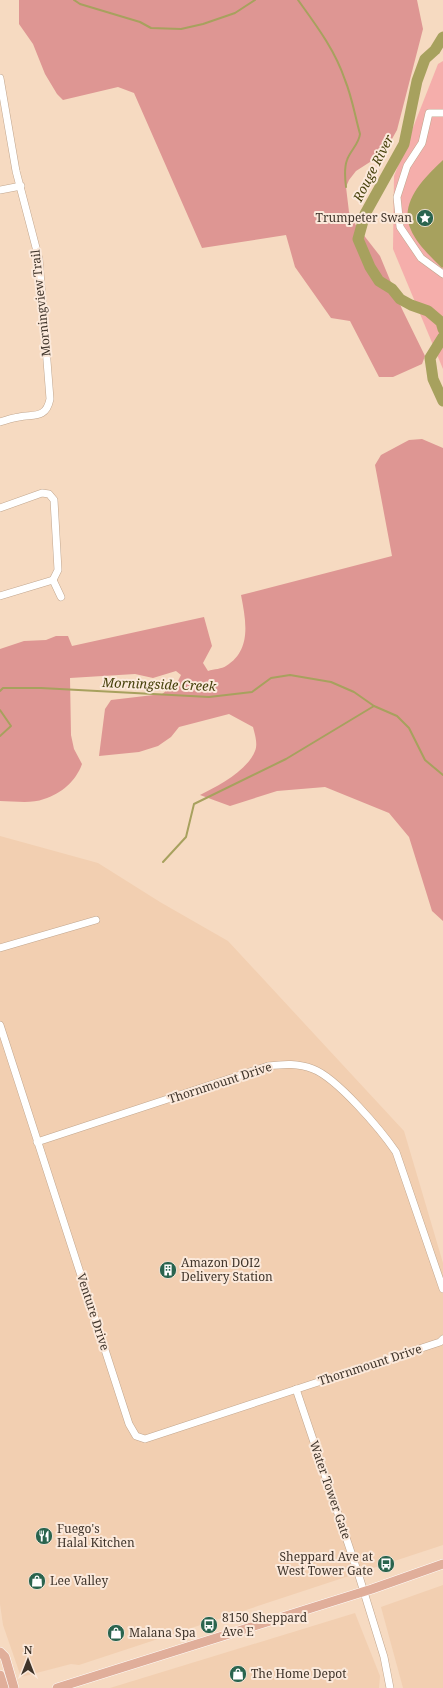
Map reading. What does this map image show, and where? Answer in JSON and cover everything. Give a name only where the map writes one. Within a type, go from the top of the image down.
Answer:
[{"type":"main road","points":[[57,1688],[363,1592],[443,1564]]},
{"type":"main road","points":[[0,1652],[5,1657],[14,1688]]},
{"type":"main road","points":[[0,1675],[4,1688]]},
{"type":"street","name":"Morningview Trail","points":[[0,78],[21,186],[39,259],[50,399],[47,409],[42,414],[18,417],[0,422]]},
{"type":"street","points":[[443,113],[429,113],[422,143],[407,166],[397,197],[400,227],[421,258],[443,274]]},
{"type":"street","points":[[0,190],[21,186]]},
{"type":"street","points":[[0,508],[42,494],[49,494],[54,500],[58,570],[53,580],[0,596]]},
{"type":"street","points":[[53,580],[61,597]]},
{"type":"street","points":[[0,948],[96,920]]},
{"type":"street","name":"Venture Drive","points":[[0,1025],[129,1424],[136,1436],[145,1439],[296,1389]]},
{"type":"street","name":"Thornmount Drive","points":[[37,1142],[268,1066],[287,1063],[315,1070],[335,1082],[385,1136],[396,1152],[443,1289]]},
{"type":"street","name":"Thornmount Drive","points":[[296,1389],[440,1342],[443,1339]]},
{"type":"street","name":"Water Tower Gate","points":[[296,1389],[343,1527],[384,1657],[390,1688]]},
{"type":"shaded area","points":[[19,0],[417,0],[423,29],[397,130],[384,153],[356,171],[346,187],[349,212],[355,224],[380,256],[402,309],[425,356],[422,364],[393,377],[379,377],[350,321],[331,318],[295,267],[286,235],[202,248],[134,93],[118,87],[63,100],[57,94],[45,74],[33,44],[19,24]]},
{"type":"shaded area","points":[[443,61],[443,369],[393,249],[394,176],[438,64]]},
{"type":"shaded area","points":[[443,160],[442,268],[425,250],[411,230],[408,220],[408,210],[415,191]]},
{"type":"shaded area","points":[[422,439],[443,448],[443,921],[432,911],[409,837],[389,813],[325,787],[277,791],[230,806],[200,795],[239,771],[246,765],[255,751],[256,742],[253,727],[229,714],[179,727],[171,737],[158,746],[139,752],[99,756],[105,709],[111,700],[162,694],[177,683],[181,675],[176,671],[153,678],[135,674],[70,678],[71,735],[74,749],[82,764],[76,776],[62,790],[39,801],[0,801],[0,649],[24,641],[46,640],[56,636],[68,636],[72,646],[204,617],[212,646],[203,663],[208,671],[224,667],[240,652],[243,643],[245,625],[241,595],[392,556],[375,465],[381,455],[409,440]]},
{"type":"shaded area","points":[[0,836],[98,863],[160,902],[228,941],[404,1131],[443,1263],[443,1545],[79,1665],[71,1664],[21,1677],[3,1625],[0,1604]]},
{"type":"shaded area","points":[[443,1585],[443,1688],[403,1688],[381,1607]]},
{"type":"shaded area","points":[[355,1613],[380,1676],[379,1688],[110,1688]]},
{"type":"waterway","points":[[74,0],[80,4],[140,22],[151,28],[181,29],[203,24],[235,13],[255,0]]},
{"type":"waterway","points":[[298,0],[318,28],[336,58],[352,100],[360,134],[358,141],[346,163],[346,187]]},
{"type":"waterway","name":"Rouge River","points":[[443,37],[435,50],[425,59],[417,81],[404,144],[365,214],[358,239],[370,267],[379,281],[392,289],[400,299],[428,311],[441,322],[443,329]]},
{"type":"waterway","name":"Rouge River","points":[[443,337],[430,358],[433,379],[443,401]]},
{"type":"waterway","name":"Morningside Creek","points":[[0,691],[3,688],[41,688],[209,697],[252,692],[271,678],[290,675],[331,682],[354,692],[374,706],[397,716],[409,728],[425,760],[443,775]]},
{"type":"waterway","points":[[163,862],[186,837],[194,804],[286,759],[374,706]]},
{"type":"waterway","name":"Morningside Creek","points":[[0,710],[11,726],[0,736]]},
{"type":"place","name":"Trumpeter Swan","points":[[425,218]]},
{"type":"place","name":"Amazon DOI2 Delivery Station","points":[[168,1270]]},
{"type":"place","name":"Fuego's Halal Kitchen","points":[[44,1536]]},
{"type":"place","name":"Sheppard Ave at West Tower Gate","points":[[386,1564]]},
{"type":"place","name":"Lee Valley","points":[[37,1581]]},
{"type":"place","name":"8150 Sheppard Ave E","points":[[209,1625]]},
{"type":"place","name":"Malana Spa","points":[[116,1633]]},
{"type":"place","name":"The Home Depot","points":[[238,1674]]}]
